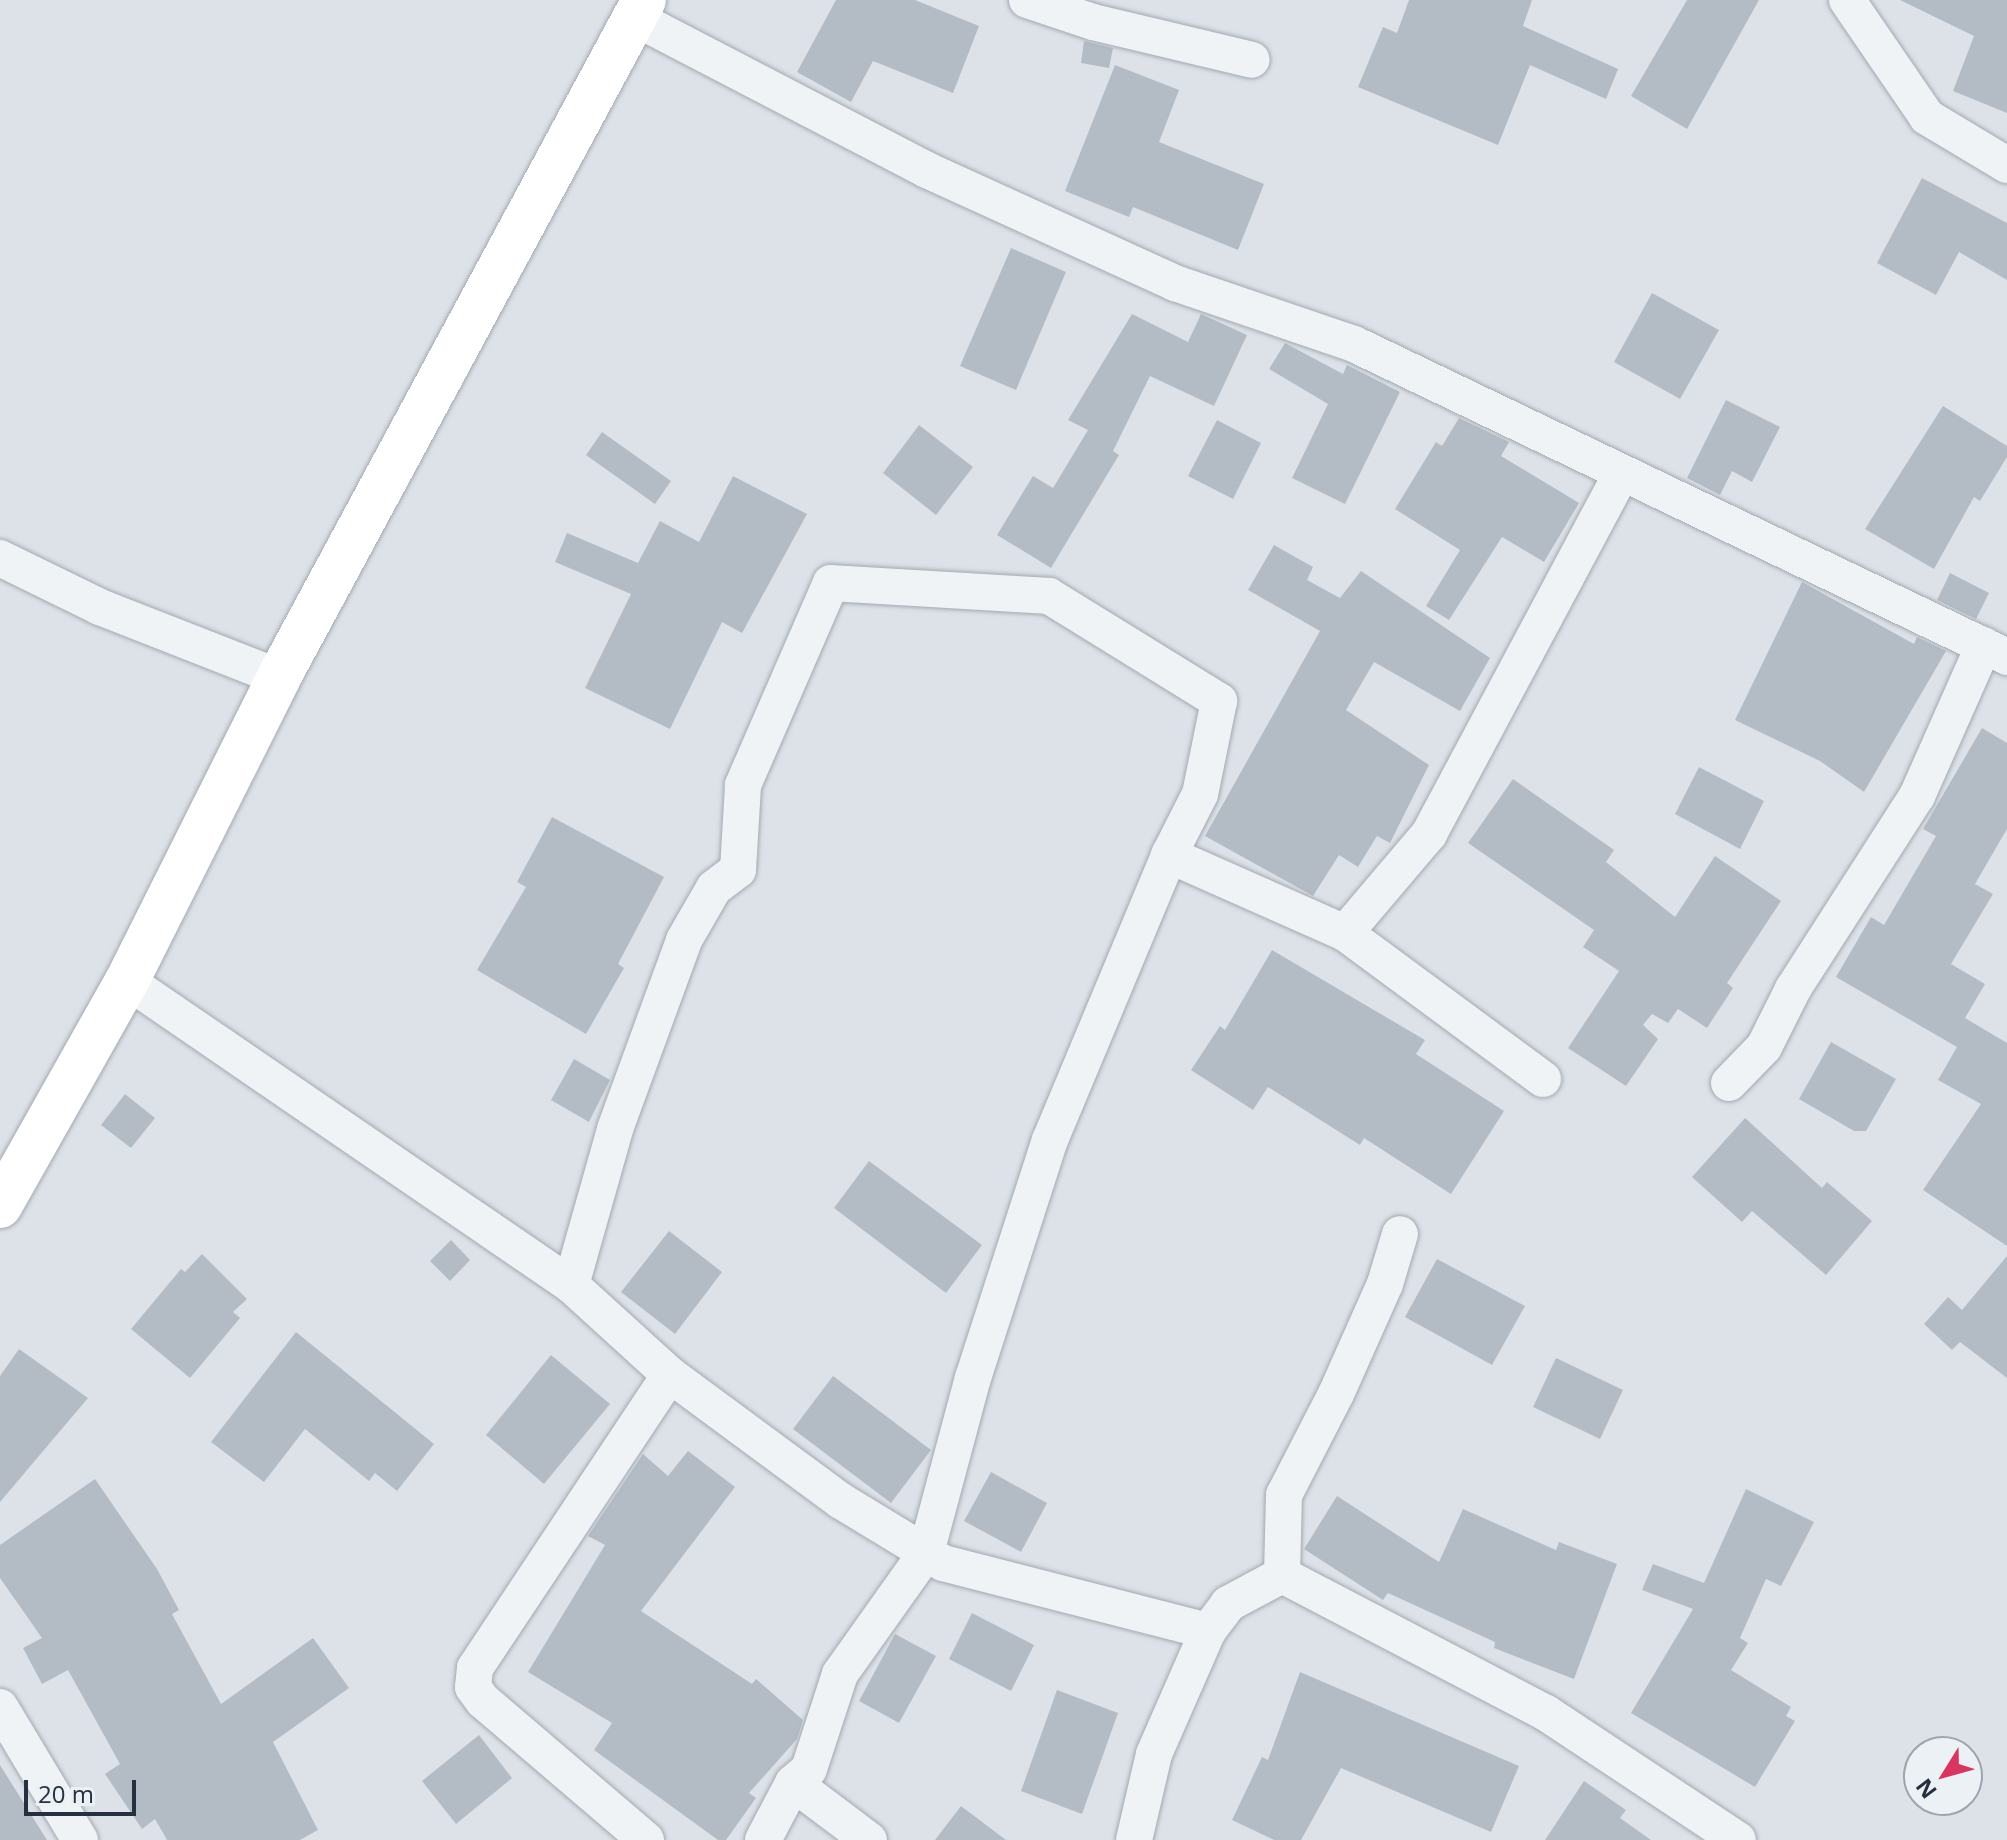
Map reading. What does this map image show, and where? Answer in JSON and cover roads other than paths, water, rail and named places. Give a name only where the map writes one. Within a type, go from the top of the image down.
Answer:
[{"type":"main road","points":[[0,1206],[127,981],[279,677],[640,9]]},
{"type":"street","points":[[1027,0],[1093,22],[1252,60]]},
{"type":"street","points":[[1847,0],[1927,117],[2007,165]]},
{"type":"street","points":[[640,9],[941,177],[1175,283],[1354,344],[1996,651],[1917,796],[1793,989],[1764,1047],[1729,1083]]},
{"type":"street","points":[[1345,933],[1429,834],[1622,473]]},
{"type":"street","points":[[0,558],[100,607],[279,677]]},
{"type":"street","points":[[571,1285],[615,1129],[684,940],[714,888],[738,870],[743,785],[831,583],[1049,596],[1219,701],[1200,794],[1169,855],[1050,1140],[973,1378],[926,1553],[840,1674],[809,1769],[793,1783],[763,1840]]},
{"type":"street","points":[[1169,855],[1345,933],[1543,1079]]},
{"type":"street","points":[[127,981],[571,1285],[670,1375],[841,1501],[926,1553],[943,1563],[1036,1590],[1208,1631]]},
{"type":"street","points":[[1282,1575],[1284,1495],[1355,1353],[1400,1234]]},
{"type":"street","points":[[646,1840],[483,1701],[473,1687],[475,1668],[670,1375]]},
{"type":"street","points":[[1134,1840],[1154,1754],[1208,1631],[1228,1604],[1282,1575]]},
{"type":"street","points":[[1282,1575],[1546,1713],[1738,1840]]},
{"type":"street","points":[[0,1707],[80,1840]]},
{"type":"street","points":[[793,1783],[869,1840]]}]
